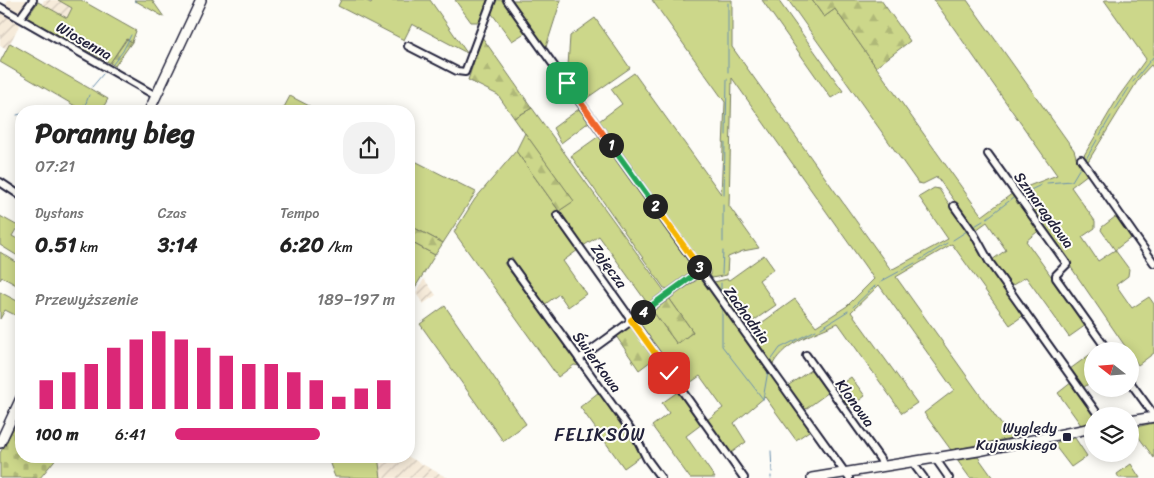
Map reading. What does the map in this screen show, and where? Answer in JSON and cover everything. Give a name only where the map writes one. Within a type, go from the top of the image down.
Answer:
[{"type":"main road","points":[[152,105],[201,0]]},
{"type":"main road","points":[[0,443],[15,411]]},
{"type":"main road","points":[[1139,419],[1154,416]]},
{"type":"main road","points":[[812,478],[847,475],[883,466],[1084,430]]},
{"type":"street","points":[[20,18],[33,0]]},
{"type":"street","points":[[408,46],[457,72],[464,73],[468,67],[492,0]]},
{"type":"street","name":"Zachodnia","points":[[507,0],[847,475]]},
{"type":"street","name":"Wiosenna","points":[[0,7],[156,96]]},
{"type":"street","name":"Szmaragdowa","points":[[988,154],[1067,264],[1056,275],[1056,278],[1102,342]]},
{"type":"street","points":[[1081,159],[1154,263]]},
{"type":"street","points":[[0,182],[15,192]]},
{"type":"street","points":[[954,206],[974,234],[990,263],[1093,407]]},
{"type":"street","name":"Zajęcza","points":[[557,216],[744,478]]},
{"type":"street","name":"Świerkowa","points":[[510,263],[637,439],[647,459],[661,478]]},
{"type":"street","points":[[579,359],[701,270]]},
{"type":"street","name":"Klonowa","points":[[806,355],[880,459],[883,466]]},
{"type":"street","points":[[1139,395],[1154,416]]},
{"type":"street","points":[[935,458],[949,478]]},
{"type":"street","points":[[912,462],[924,478]]},
{"type":"shaded area","points":[[8,0],[28,0],[19,13],[5,5]]},
{"type":"shaded area","points":[[44,0],[58,0],[72,8],[67,18],[42,4]]},
{"type":"shaded area","points":[[0,12],[20,24],[7,49],[0,45]]},
{"type":"shaded area","points":[[424,279],[436,295],[423,304],[416,293]]},
{"type":"shaded area","points":[[415,460],[448,478],[381,478],[379,463],[415,463]]},
{"type":"green space","points":[[58,0],[81,0],[136,31],[132,42],[126,39],[110,63],[27,18],[38,2],[67,18],[72,8]]},
{"type":"green space","points":[[134,0],[152,0],[164,17]]},
{"type":"green space","points":[[341,0],[365,0],[371,3],[372,0],[430,0],[467,53],[412,24],[404,40],[338,6]]},
{"type":"green space","points":[[455,0],[490,0],[482,22],[471,22]]},
{"type":"green space","points":[[494,0],[506,0],[528,31],[512,41],[490,11]]},
{"type":"green space","points":[[509,0],[561,0],[545,50]]},
{"type":"green space","points":[[652,0],[732,0],[732,47],[891,270],[948,239],[919,197],[934,188],[939,189],[1024,315],[1010,325],[952,244],[896,277],[1011,438],[951,450],[924,413],[954,390],[879,285],[851,312],[917,403],[902,413],[838,323],[810,335],[785,349],[773,364],[752,334],[753,329],[795,299],[816,326],[847,306],[874,279],[732,78],[729,206],[759,248],[743,251],[728,257],[727,275],[712,278],[705,262],[700,262],[599,121],[622,104],[611,89],[634,73],[721,194],[725,102]]},
{"type":"green space","points":[[762,0],[778,0],[843,91],[831,98]]},
{"type":"green space","points":[[788,0],[812,0],[824,17],[835,9],[982,216],[1013,193],[1041,233],[1037,232],[1026,241],[1086,325],[1069,337],[1026,277],[1011,286],[992,260],[1006,250],[987,222],[976,230],[937,177],[923,184],[918,183]]},
{"type":"green space","points":[[812,0],[881,0],[910,41],[876,67],[835,9],[824,17]]},
{"type":"green space","points":[[934,0],[967,0],[1074,150],[1077,160],[1088,174],[1071,187],[1095,221],[1095,228],[1082,237],[1098,261],[1115,250],[1129,269],[1128,276],[1116,285],[1132,308],[1149,297],[1154,304],[1154,353],[1139,364],[1139,342],[1122,342],[1018,190],[1057,175]]},
{"type":"green space","points":[[1104,0],[1154,0],[1154,69],[1151,65],[1140,77],[1087,163],[1083,157],[1119,96],[1146,59]]},
{"type":"green space","points":[[595,18],[630,68],[587,98],[582,97],[572,83],[567,81],[570,36]]},
{"type":"green space","points":[[482,37],[532,108],[514,118],[498,95],[468,80]]},
{"type":"green space","points":[[127,39],[132,42],[115,66],[110,63]]},
{"type":"green space","points":[[10,43],[108,99],[104,105],[73,105],[0,62]]},
{"type":"green space","points":[[290,96],[307,105],[285,105]]},
{"type":"green space","points":[[532,108],[665,292],[648,304],[599,236],[583,246],[559,211],[573,201],[514,118]]},
{"type":"green space","points":[[579,109],[589,122],[561,143],[553,128]]},
{"type":"green space","points":[[525,133],[574,201],[559,211],[516,151]]},
{"type":"green space","points":[[599,136],[693,268],[692,272],[669,289],[664,288],[571,156]]},
{"type":"green space","points":[[516,151],[559,211],[554,214],[578,250],[563,261],[586,294],[568,307],[559,294],[544,305],[516,267],[512,257],[504,263],[580,366],[574,365],[558,377],[454,232],[475,199]]},
{"type":"green space","points":[[415,161],[476,192],[443,243],[415,228]]},
{"type":"green space","points":[[0,216],[15,224],[15,231],[12,236],[15,238],[15,254],[0,245]]},
{"type":"green space","points":[[1115,217],[1119,218],[1132,237],[1115,250],[1101,230],[1102,227]]},
{"type":"green space","points":[[415,228],[443,243],[435,255],[415,244]]},
{"type":"green space","points":[[415,244],[435,255],[415,288]]},
{"type":"green space","points":[[0,252],[15,261],[15,284],[2,277],[0,280]]},
{"type":"green space","points":[[764,255],[774,269],[759,280],[776,305],[749,324],[744,323],[714,282],[729,280]]},
{"type":"green space","points":[[703,276],[812,429],[796,440],[765,397],[734,423],[746,442],[731,453],[707,420],[723,408],[700,376],[684,387],[639,325],[639,319],[652,310],[677,344],[693,332],[669,298]]},
{"type":"green space","points":[[0,292],[15,300],[15,315],[5,310],[0,319]]},
{"type":"green space","points":[[669,298],[693,332],[677,344],[652,310]]},
{"type":"green space","points":[[445,306],[526,424],[503,441],[420,324]]},
{"type":"green space","points":[[629,327],[634,328],[655,358],[639,370],[616,336]]},
{"type":"green space","points":[[1084,359],[1083,388],[1070,369]]},
{"type":"green space","points":[[812,369],[829,392],[803,411],[786,387]]},
{"type":"green space","points":[[851,377],[865,396],[848,409],[834,389]]},
{"type":"green space","points":[[1072,382],[1090,407],[1084,407],[1084,424],[1081,425],[1058,393]]},
{"type":"green space","points":[[679,391],[702,424],[686,436],[715,478],[690,478],[652,426],[669,413],[662,403]]},
{"type":"green space","points":[[599,392],[633,440],[641,456],[624,468],[580,407]]},
{"type":"green space","points":[[1154,423],[1154,458],[1139,438],[1139,426]]},
{"type":"green space","points":[[15,426],[15,463],[52,463],[40,478],[0,478],[0,453]]},
{"type":"green space","points":[[1075,438],[1084,452],[1084,458],[1071,467],[1055,446],[1057,442]]},
{"type":"green space","points":[[978,457],[993,478],[970,478],[957,460]]},
{"type":"green space","points":[[379,463],[381,478],[335,477],[330,464]]},
{"type":"green space","points":[[1131,464],[1140,478],[1119,478],[1117,474]]},
{"type":"waterway","points":[[728,3],[728,72]]},
{"type":"waterway","points":[[113,64],[123,51],[131,35]]},
{"type":"waterway","points":[[1133,82],[1154,56]]},
{"type":"waterway","points":[[92,87],[103,74]]},
{"type":"waterway","points":[[726,135],[727,79]]},
{"type":"waterway","points":[[1115,110],[1129,88]]},
{"type":"waterway","points":[[84,105],[89,95]]},
{"type":"waterway","points":[[1100,135],[1111,116]]},
{"type":"waterway","points":[[1086,159],[1097,140]]},
{"type":"waterway","points":[[724,195],[725,143]]},
{"type":"waterway","points":[[1047,183],[1072,181],[1081,166]]},
{"type":"waterway","points":[[1020,195],[1041,185]]},
{"type":"waterway","points":[[987,218],[1013,198]]},
{"type":"waterway","points":[[723,205],[723,242]]},
{"type":"waterway","points":[[973,227],[983,221]]},
{"type":"waterway","points":[[953,240],[967,231]]},
{"type":"waterway","points":[[920,260],[947,243]]},
{"type":"waterway","points":[[722,274],[723,251]]},
{"type":"waterway","points":[[880,282],[915,263]]},
{"type":"waterway","points":[[721,283],[721,294]]},
{"type":"waterway","points":[[853,307],[875,286]]},
{"type":"waterway","points":[[722,306],[722,346],[763,399]]},
{"type":"waterway","points":[[821,328],[848,311]]},
{"type":"waterway","points":[[770,362],[780,348],[816,330]]},
{"type":"waterway","points":[[763,399],[768,371]]},
{"type":"waterway","points":[[771,451],[772,472]]},
{"type":"place","name":"Wyględy Kujawskiego","points":[[1067,437]]},
{"type":"district","name":"FELIKSÓW","points":[[600,435]]},
{"type":"route","points":[[567,83],[701,270],[631,320],[669,373]]}]
